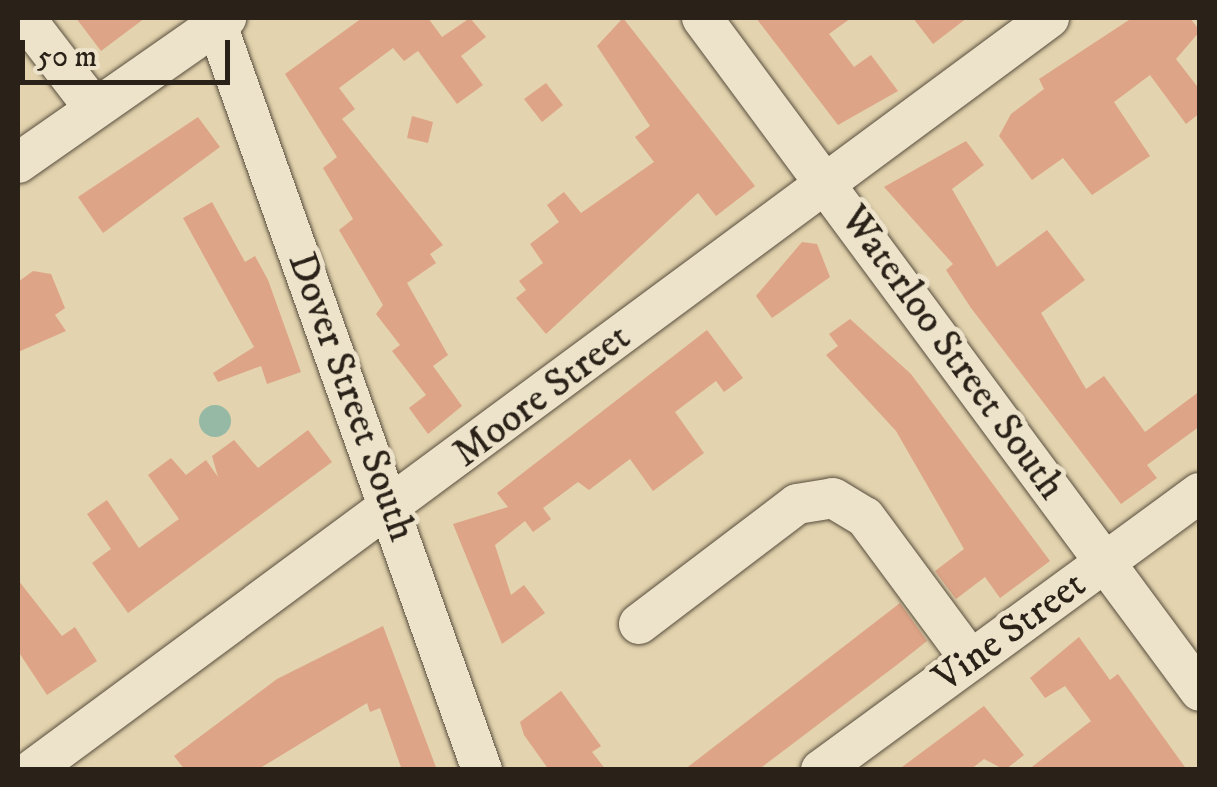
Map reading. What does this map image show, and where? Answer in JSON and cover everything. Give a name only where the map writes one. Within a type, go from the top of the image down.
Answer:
[{"type":"street","points":[[25,18],[94,108]]},
{"type":"street","name":"Waterloo Street South","points":[[702,18],[828,182],[1200,691]]},
{"type":"street","name":"Moore Street","points":[[30,763],[392,509],[1049,18]]},
{"type":"street","points":[[18,163],[222,21]]},
{"type":"street","name":"Dover Street South","points":[[222,21],[482,770]]},
{"type":"street","name":"Vine Street","points":[[821,770],[1200,493]]},
{"type":"street","points":[[640,624],[797,504],[833,498],[865,516],[971,660]]},
{"type":"shaded area","points":[[215,405],[226,410],[231,421],[226,432],[215,437],[204,432],[199,421],[204,410]]},
{"type":"building","points":[[76,18],[145,18],[101,51]]},
{"type":"building","points":[[362,18],[428,18],[442,37],[470,18],[486,37],[461,56],[483,85],[457,104],[418,51],[404,61],[393,48],[339,88],[355,109],[342,119],[443,245],[430,254],[436,263],[407,283],[448,355],[433,366],[462,406],[428,434],[409,408],[426,395],[392,351],[400,345],[376,314],[383,305],[339,230],[353,219],[323,168],[337,157],[285,74]]},
{"type":"building","points":[[623,18],[755,186],[716,216],[698,193],[546,334],[516,298],[526,290],[519,281],[543,263],[530,244],[559,222],[547,205],[564,192],[581,213],[654,162],[635,137],[650,126],[597,46]]},
{"type":"building","points":[[756,18],[851,18],[829,34],[854,67],[871,55],[898,91],[838,125]]},
{"type":"building","points":[[913,18],[967,18],[933,44]]},
{"type":"building","points":[[1132,18],[1190,18],[1200,31],[1176,59],[1200,90],[1200,113],[1186,124],[1150,75],[1114,102],[1150,156],[1092,195],[1063,158],[1032,180],[999,136],[1011,114],[1044,89],[1039,79]]},
{"type":"building","points":[[546,83],[563,105],[542,122],[524,99]]},
{"type":"building","points":[[412,116],[433,122],[428,143],[407,138]]},
{"type":"building","points":[[198,117],[220,147],[103,233],[78,197]]},
{"type":"building","points":[[966,141],[984,165],[952,189],[997,267],[1047,230],[1085,280],[1041,313],[1086,389],[1104,376],[1145,432],[1200,391],[1200,426],[1147,465],[1157,478],[1121,504],[971,308],[946,270],[953,264],[884,187]]},
{"type":"building","points":[[212,202],[245,262],[255,256],[268,280],[301,372],[267,384],[261,366],[218,382],[213,373],[254,347],[183,218]]},
{"type":"building","points":[[802,242],[817,244],[830,277],[772,318],[756,296]]},
{"type":"building","points":[[33,271],[51,274],[65,308],[55,315],[66,331],[18,352],[18,282]]},
{"type":"building","points":[[850,319],[911,374],[1050,561],[1000,598],[985,577],[956,599],[935,571],[964,549],[896,431],[826,355],[838,346],[829,334]]},
{"type":"building","points":[[707,330],[743,378],[724,392],[716,381],[675,412],[704,453],[653,491],[630,459],[589,490],[578,482],[543,508],[551,519],[533,532],[525,521],[495,545],[511,595],[524,585],[545,613],[502,644],[453,524],[508,507],[497,493]]},
{"type":"building","points":[[308,430],[332,462],[128,613],[92,563],[111,549],[87,514],[107,500],[139,548],[179,519],[148,475],[171,458],[186,475],[206,460],[218,477],[212,456],[234,440],[258,468]]},
{"type":"building","points":[[18,580],[62,636],[75,627],[97,661],[47,695],[18,651]]},
{"type":"building","points":[[900,603],[927,641],[898,664],[758,770],[684,770]]},
{"type":"building","points":[[383,626],[437,770],[402,770],[380,708],[370,712],[367,703],[257,770],[185,770],[174,756],[277,679]]},
{"type":"building","points":[[1079,637],[1110,680],[1118,674],[1187,770],[1028,770],[1091,721],[1065,686],[1045,698],[1030,678]]},
{"type":"building","points":[[561,691],[601,746],[592,752],[606,770],[549,770],[524,735],[520,722]]},
{"type":"building","points":[[984,706],[1024,755],[1005,770],[984,759],[970,770],[898,770]]}]
